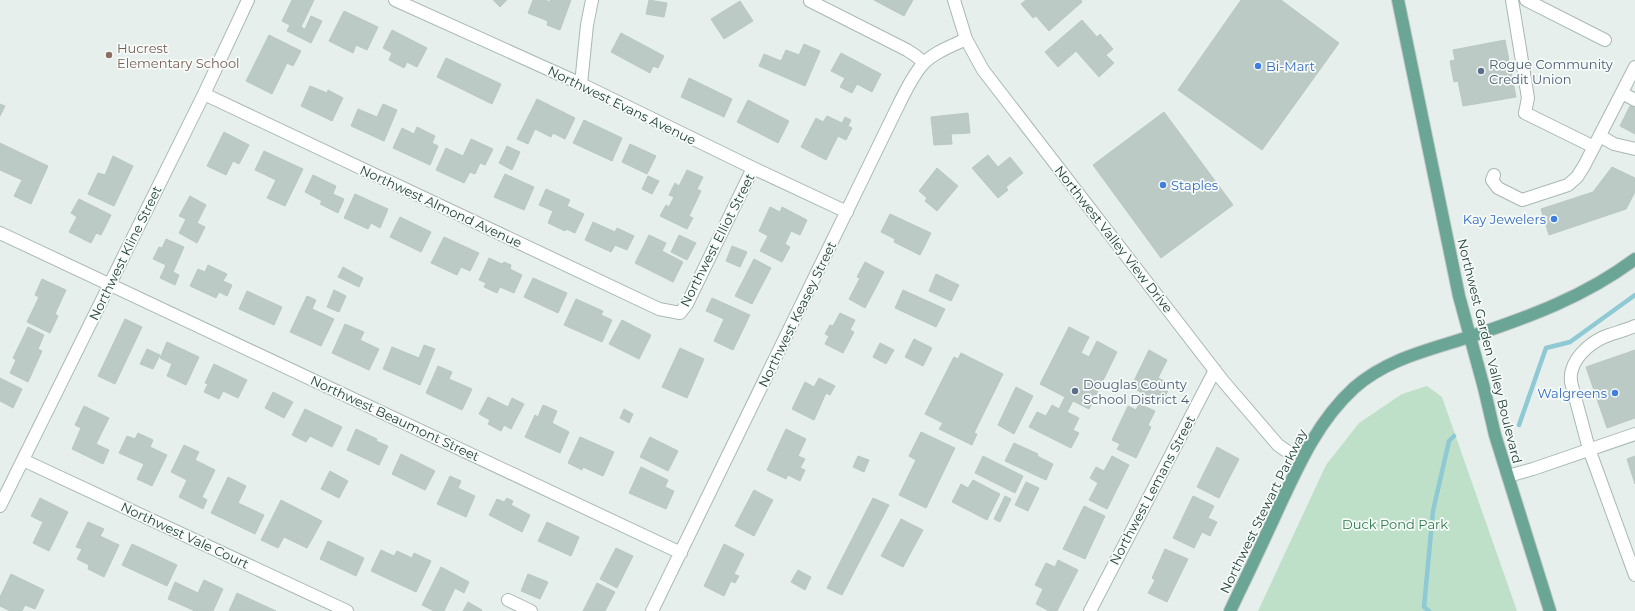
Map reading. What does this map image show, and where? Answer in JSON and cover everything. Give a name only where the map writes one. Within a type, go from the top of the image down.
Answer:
[{"type":"main road","name":"Northwest Garden Valley Boulevard","points":[[1398,0],[1458,288],[1470,337],[1495,435],[1550,611]]},
{"type":"main road","name":"Northwest Stewart Parkway","points":[[1230,611],[1310,442],[1337,405],[1355,387],[1382,368],[1404,357],[1470,337],[1563,302],[1602,283],[1635,259]]},
{"type":"street","name":"Northwest Kline Street","points":[[0,506],[204,94],[248,0]]},
{"type":"street","name":"Northwest Evans Avenue","points":[[395,0],[581,84],[847,212]]},
{"type":"street","points":[[581,84],[587,25],[592,0]]},
{"type":"street","name":"Northwest Valley View Drive","points":[[954,0],[966,39],[983,70],[1215,370],[1278,445],[1301,461]]},
{"type":"street","points":[[1512,0],[1528,98],[1525,113],[1597,142],[1635,149]]},
{"type":"street","points":[[1526,0],[1605,40]]},
{"type":"street","points":[[810,1],[907,50],[924,63]]},
{"type":"street","name":"Northwest Keasey Street","points":[[652,611],[899,104],[924,63],[942,50],[966,39]]},
{"type":"street","points":[[1494,175],[1492,180],[1498,188],[1522,200],[1568,185],[1584,166],[1635,67]]},
{"type":"street","points":[[1622,93],[1635,100]]},
{"type":"street","name":"Northwest Almond Avenue","points":[[204,94],[659,309],[680,313]]},
{"type":"street","name":"Northwest Elliot Street","points":[[680,313],[692,297],[753,168]]},
{"type":"street","name":"Northwest Beaumont Street","points":[[0,233],[681,553]]},
{"type":"street","points":[[1635,326],[1624,331],[1608,335],[1592,343],[1575,361],[1571,371],[1571,382],[1589,449],[1635,575]]},
{"type":"street","name":"Northwest Lemans Street","points":[[1090,611],[1215,370]]},
{"type":"street","points":[[1508,476],[1533,469],[1635,434]]},
{"type":"street","name":"Northwest Vale Court","points":[[23,460],[348,611]]},
{"type":"street","points":[[508,600],[531,611]]},
{"type":"green space","name":"Duck Pond Park","points":[[1427,386],[1442,397],[1517,611],[1258,611],[1326,465],[1359,423],[1402,394]]},
{"type":"building","points":[[292,0],[314,0],[301,27],[305,29],[311,16],[322,21],[311,43],[287,31],[290,25],[282,21]]},
{"type":"building","points":[[493,0],[507,0],[500,7]]},
{"type":"building","points":[[533,0],[545,0],[550,2],[550,0],[571,0],[560,30],[547,25],[548,21],[528,13]]},
{"type":"building","points":[[649,0],[667,3],[664,17],[646,14]]},
{"type":"building","points":[[874,0],[913,0],[904,16]]},
{"type":"building","points":[[1026,0],[1081,0],[1082,2],[1049,31],[1036,16],[1033,18],[1021,4]]},
{"type":"building","name":"Bi-Mart","points":[[1241,0],[1281,0],[1339,43],[1262,150],[1178,90]]},
{"type":"building","points":[[740,1],[753,21],[724,39],[711,19]]},
{"type":"building","points":[[344,11],[378,27],[367,50],[356,45],[353,53],[329,41]]},
{"type":"building","points":[[1082,20],[1097,37],[1100,34],[1113,49],[1106,55],[1114,63],[1099,77],[1076,51],[1058,67],[1045,52]]},
{"type":"building","points":[[392,30],[427,48],[417,67],[407,62],[404,68],[389,60],[392,53],[383,48]]},
{"type":"building","points":[[621,33],[664,56],[658,68],[653,66],[650,73],[611,52]]},
{"type":"building","points":[[269,35],[301,51],[293,66],[287,63],[272,94],[246,81]]},
{"type":"building","name":"Rogue Community Credit Union","points":[[1505,40],[1516,97],[1463,106],[1458,81],[1454,82],[1450,61],[1455,60],[1453,50]]},
{"type":"building","points":[[804,44],[820,51],[805,86],[759,66],[764,54],[781,61],[786,50],[799,55]]},
{"type":"building","points":[[841,53],[881,74],[872,92],[857,84],[852,93],[840,87],[845,78],[831,71]]},
{"type":"building","points":[[446,58],[501,84],[492,104],[437,77]]},
{"type":"building","points":[[689,78],[732,99],[724,117],[681,97]]},
{"type":"building","points":[[310,86],[327,93],[328,90],[343,98],[332,121],[301,106]]},
{"type":"building","points":[[537,99],[575,118],[565,139],[553,133],[551,137],[535,129],[528,144],[517,139]]},
{"type":"building","points":[[748,100],[789,121],[778,143],[737,122]]},
{"type":"building","points":[[0,104],[5,106],[0,116]]},
{"type":"building","points":[[383,104],[397,110],[384,141],[351,126],[358,109],[377,117]]},
{"type":"building","points":[[1630,106],[1635,108],[1635,134],[1620,126]]},
{"type":"building","name":"Staples","points":[[1164,112],[1233,205],[1161,258],[1093,165]]},
{"type":"building","points":[[968,113],[970,133],[951,134],[952,144],[934,145],[931,117]]},
{"type":"building","points":[[827,116],[842,123],[845,117],[851,120],[848,126],[852,128],[846,140],[838,136],[826,160],[801,147],[816,118],[823,122]]},
{"type":"building","points":[[584,120],[622,138],[612,161],[573,143]]},
{"type":"building","points":[[417,127],[435,136],[432,143],[438,146],[430,165],[393,148],[402,128],[414,134]]},
{"type":"building","points":[[224,132],[249,145],[239,164],[233,161],[226,175],[207,166]]},
{"type":"building","points":[[471,139],[493,149],[485,165],[480,163],[475,174],[470,172],[464,183],[436,170],[446,148],[463,156]]},
{"type":"building","points":[[0,143],[48,166],[31,204],[14,196],[22,180],[0,170]]},
{"type":"building","points":[[630,144],[656,156],[647,174],[622,162]]},
{"type":"building","points":[[507,146],[520,152],[512,170],[499,163]]},
{"type":"building","points":[[264,151],[303,169],[285,206],[267,198],[276,180],[255,170]]},
{"type":"building","points":[[988,155],[998,167],[1010,157],[1023,173],[1006,187],[1008,190],[998,198],[972,168]]},
{"type":"building","points":[[113,156],[133,166],[114,206],[88,194],[98,173],[105,175]]},
{"type":"building","points":[[1612,167],[1635,178],[1635,192],[1626,209],[1549,235],[1541,209],[1593,192]]},
{"type":"building","points":[[937,168],[958,186],[937,211],[925,201],[927,198],[919,191]]},
{"type":"building","points":[[687,170],[703,177],[697,189],[701,191],[689,216],[693,218],[687,229],[660,216],[666,205],[669,207],[674,197],[669,195],[675,183],[679,186]]},
{"type":"building","points":[[505,174],[534,187],[524,210],[494,197]]},
{"type":"building","points":[[313,175],[336,186],[333,194],[344,199],[338,213],[320,204],[322,201],[305,192]]},
{"type":"building","points":[[648,176],[659,181],[652,194],[642,189]]},
{"type":"building","points":[[546,189],[570,200],[567,206],[584,214],[575,233],[566,229],[565,231],[548,223],[553,211],[539,205]]},
{"type":"building","points":[[355,194],[388,209],[380,228],[371,223],[368,229],[344,218]]},
{"type":"building","points":[[190,196],[206,205],[197,223],[205,227],[197,243],[179,233],[186,219],[179,216]]},
{"type":"building","points":[[79,199],[111,215],[101,235],[96,233],[91,243],[69,232],[77,217],[71,213]]},
{"type":"building","points":[[770,207],[780,212],[782,207],[807,220],[800,235],[791,231],[785,244],[790,247],[782,262],[760,251],[768,236],[759,231]]},
{"type":"building","points":[[890,214],[931,233],[920,255],[894,242],[895,239],[881,232]]},
{"type":"building","points":[[400,217],[431,232],[421,252],[390,237]]},
{"type":"building","points":[[593,222],[615,232],[617,228],[634,236],[627,250],[615,245],[611,252],[585,240]]},
{"type":"building","points":[[649,235],[666,243],[662,251],[683,262],[673,282],[635,263]]},
{"type":"building","points":[[679,235],[696,243],[687,260],[671,252]]},
{"type":"building","points":[[444,237],[479,253],[470,271],[461,267],[457,275],[431,263]]},
{"type":"building","points":[[166,239],[184,247],[173,272],[179,275],[175,285],[160,278],[166,265],[153,259],[159,247],[162,248]]},
{"type":"building","points":[[732,246],[747,252],[740,267],[726,261]]},
{"type":"building","points":[[489,258],[502,264],[504,262],[511,265],[510,269],[522,275],[514,293],[500,287],[497,293],[484,287],[486,283],[479,280]]},
{"type":"building","points":[[754,259],[771,268],[752,304],[735,296]]},
{"type":"building","points":[[865,262],[884,272],[865,308],[849,299],[860,278],[857,277]]},
{"type":"building","points":[[208,265],[227,274],[223,281],[232,285],[227,296],[219,292],[216,298],[190,286],[198,269],[205,272]]},
{"type":"building","points":[[343,267],[363,278],[359,287],[338,277]]},
{"type":"building","points":[[936,274],[959,285],[951,301],[929,291]]},
{"type":"building","points":[[533,278],[567,293],[558,313],[524,297]]},
{"type":"building","points":[[42,279],[66,290],[55,314],[58,316],[50,333],[27,322],[39,297],[35,295]]},
{"type":"building","points":[[334,290],[346,296],[339,312],[327,307]]},
{"type":"building","points":[[903,290],[945,309],[936,327],[895,308]]},
{"type":"building","points":[[247,291],[282,307],[274,325],[239,309]]},
{"type":"building","points":[[307,296],[316,300],[312,309],[334,319],[321,346],[290,332]]},
{"type":"building","points":[[712,298],[750,315],[733,350],[714,341],[724,319],[706,311]]},
{"type":"building","points":[[576,299],[603,311],[601,315],[612,320],[602,342],[564,325]]},
{"type":"building","points":[[840,313],[855,320],[850,330],[854,332],[843,353],[825,344],[829,336],[825,334],[830,325],[833,326]]},
{"type":"building","points":[[125,319],[142,327],[115,384],[98,376]]},
{"type":"building","points":[[622,320],[651,335],[639,359],[609,344]]},
{"type":"building","points":[[345,324],[364,332],[360,340],[379,349],[369,370],[332,353]]},
{"type":"building","points":[[28,327],[44,335],[38,349],[42,351],[28,382],[10,373],[16,360],[13,358]]},
{"type":"building","name":"Douglas County School District 4","points":[[1069,327],[1089,337],[1081,353],[1089,357],[1097,341],[1117,352],[1089,409],[1073,401],[1067,412],[1079,418],[1073,430],[1079,433],[1071,448],[1029,427],[1037,412],[1046,416],[1052,405],[1059,409],[1065,397],[1040,384]]},
{"type":"building","points":[[914,339],[932,348],[923,366],[905,357]]},
{"type":"building","points":[[167,342],[199,357],[186,385],[167,376],[172,364],[160,358]]},
{"type":"building","points":[[880,343],[894,350],[886,364],[873,357]]},
{"type":"building","points":[[424,345],[435,349],[420,385],[383,369],[392,347],[419,358]]},
{"type":"building","points":[[680,348],[704,359],[687,398],[662,387]]},
{"type":"building","points":[[147,349],[160,355],[153,369],[140,364]]},
{"type":"building","points":[[1149,350],[1167,360],[1158,378],[1171,384],[1162,403],[1131,387]]},
{"type":"building","name":"Walgreens","points":[[1635,350],[1635,418],[1607,428],[1586,367]]},
{"type":"building","points":[[961,353],[1003,374],[974,433],[977,434],[972,445],[939,429],[943,423],[925,414],[954,357],[958,359]]},
{"type":"building","points":[[214,364],[247,380],[238,398],[223,391],[219,399],[204,392],[208,384],[205,383]]},
{"type":"building","points":[[438,366],[452,372],[449,379],[472,389],[462,410],[426,393]]},
{"type":"building","points":[[0,378],[22,389],[13,408],[0,401]]},
{"type":"building","points":[[819,378],[835,386],[830,395],[826,393],[814,420],[792,409],[805,382],[814,387]]},
{"type":"building","points":[[1016,387],[1033,396],[1014,434],[998,425]]},
{"type":"building","points":[[273,392],[293,402],[284,418],[265,408]]},
{"type":"building","points":[[488,397],[508,407],[512,398],[524,404],[511,429],[504,425],[501,431],[488,424],[490,420],[479,414]]},
{"type":"building","points":[[1139,404],[1155,411],[1148,425],[1151,427],[1136,458],[1117,449],[1120,444],[1112,440],[1128,406],[1136,410]]},
{"type":"building","points":[[543,405],[557,411],[552,423],[569,432],[560,453],[525,437],[535,415],[538,417]]},
{"type":"building","points":[[84,406],[109,418],[96,444],[109,450],[103,464],[72,449],[81,428],[75,425]]},
{"type":"building","points":[[305,409],[342,427],[332,447],[310,436],[306,442],[292,435]]},
{"type":"building","points":[[624,409],[633,414],[629,423],[620,418]]},
{"type":"building","points":[[356,429],[377,439],[376,441],[388,446],[379,465],[347,450]]},
{"type":"building","points":[[786,429],[806,439],[798,456],[805,459],[800,468],[805,470],[800,481],[788,475],[786,479],[767,470]]},
{"type":"building","points":[[921,432],[955,448],[926,508],[899,495],[916,460],[909,456]]},
{"type":"building","points":[[138,433],[153,440],[150,447],[167,455],[152,486],[137,479],[144,464],[119,453],[127,436],[135,439]]},
{"type":"building","points":[[580,437],[614,452],[603,476],[583,467],[582,470],[568,463]]},
{"type":"building","points":[[650,437],[678,451],[668,471],[640,457]]},
{"type":"building","points":[[1014,443],[1038,454],[1037,456],[1053,464],[1046,480],[1005,461]]},
{"type":"building","points":[[184,445],[199,452],[195,460],[215,470],[202,497],[207,500],[203,509],[179,497],[187,480],[171,472]]},
{"type":"building","points":[[1217,447],[1239,459],[1219,498],[1197,487]]},
{"type":"building","points":[[401,454],[435,471],[425,490],[392,474]]},
{"type":"building","points":[[858,456],[869,460],[864,472],[853,467]]},
{"type":"building","points":[[983,456],[1023,476],[1015,493],[975,473]]},
{"type":"building","points":[[1112,456],[1129,465],[1107,509],[1089,500],[1098,483],[1090,478],[1096,467],[1104,471]]},
{"type":"building","points":[[1635,456],[1635,484],[1627,459]]},
{"type":"building","points":[[641,467],[668,480],[665,487],[674,491],[666,509],[629,493]]},
{"type":"building","points":[[330,471],[348,481],[339,498],[321,489]]},
{"type":"building","points":[[450,476],[461,481],[458,488],[475,496],[466,517],[437,504]]},
{"type":"building","points":[[228,477],[246,486],[238,503],[264,515],[255,534],[211,513]]},
{"type":"building","points":[[973,480],[1000,494],[987,520],[952,502],[961,484],[968,488]]},
{"type":"building","points":[[1026,482],[1039,488],[1028,511],[1015,505]]},
{"type":"building","points":[[754,490],[773,500],[754,536],[735,526]]},
{"type":"building","points":[[1005,496],[1011,499],[1000,522],[994,519]]},
{"type":"building","points":[[1193,496],[1214,506],[1208,518],[1217,522],[1210,536],[1202,532],[1194,548],[1173,538]]},
{"type":"building","points":[[40,498],[68,512],[49,551],[33,543],[43,522],[31,516]]},
{"type":"building","points":[[507,498],[513,501],[511,505],[530,515],[522,532],[489,515],[497,499],[504,502]]},
{"type":"building","points":[[873,498],[889,505],[842,595],[827,588]]},
{"type":"building","points":[[281,500],[322,521],[307,548],[284,537],[278,548],[261,540]]},
{"type":"building","points":[[1084,506],[1105,516],[1085,559],[1063,549]]},
{"type":"building","points":[[901,519],[923,530],[903,567],[881,556]]},
{"type":"building","points":[[88,522],[104,529],[100,536],[119,545],[104,577],[88,569],[89,565],[77,559],[82,549],[76,547]]},
{"type":"building","points":[[547,522],[579,537],[571,556],[538,541]]},
{"type":"building","points":[[328,541],[364,558],[356,576],[320,559]]},
{"type":"building","points":[[132,544],[177,565],[167,586],[122,565]]},
{"type":"building","points":[[724,544],[744,554],[734,574],[739,576],[735,583],[731,581],[724,596],[704,586]]},
{"type":"building","points":[[616,548],[633,556],[617,588],[600,579]]},
{"type":"building","points":[[1165,549],[1188,559],[1167,602],[1148,593],[1155,580],[1152,578]]},
{"type":"building","points":[[381,550],[394,556],[397,551],[412,558],[414,553],[431,561],[416,592],[371,571]]},
{"type":"building","points":[[1058,560],[1078,570],[1057,611],[1049,611],[1036,604],[1043,589],[1035,585],[1046,563],[1055,567]]},
{"type":"building","points":[[441,567],[469,582],[464,593],[455,588],[444,611],[434,611],[422,605]]},
{"type":"building","points":[[798,570],[811,577],[805,590],[791,582]]},
{"type":"building","points":[[11,574],[44,590],[35,609],[25,605],[22,611],[10,611],[0,606],[0,597]]},
{"type":"building","points":[[528,574],[548,582],[540,599],[521,591]]},
{"type":"building","points":[[204,580],[223,589],[213,611],[195,611],[168,599],[175,582],[198,593]]},
{"type":"building","points":[[597,583],[615,592],[605,611],[583,611]]},
{"type":"building","points":[[237,593],[276,611],[229,611]]},
{"type":"building","points":[[468,602],[482,610],[463,611]]},
{"type":"waterway","points":[[1519,425],[1546,348],[1570,342],[1635,295]]},
{"type":"waterway","points":[[1429,611],[1424,607],[1433,511],[1449,441],[1454,436]]},
{"type":"place","name":"Hucrest Elementary School","points":[[109,55]]},
{"type":"place","name":"Bi-Mart","points":[[1258,66]]},
{"type":"place","name":"Rogue Community Credit Union","points":[[1481,71]]},
{"type":"place","name":"Staples","points":[[1163,185]]},
{"type":"place","name":"Kay Jewelers","points":[[1554,219]]},
{"type":"place","name":"Douglas County School District 4","points":[[1075,391]]},
{"type":"place","name":"Walgreens","points":[[1615,393]]}]
